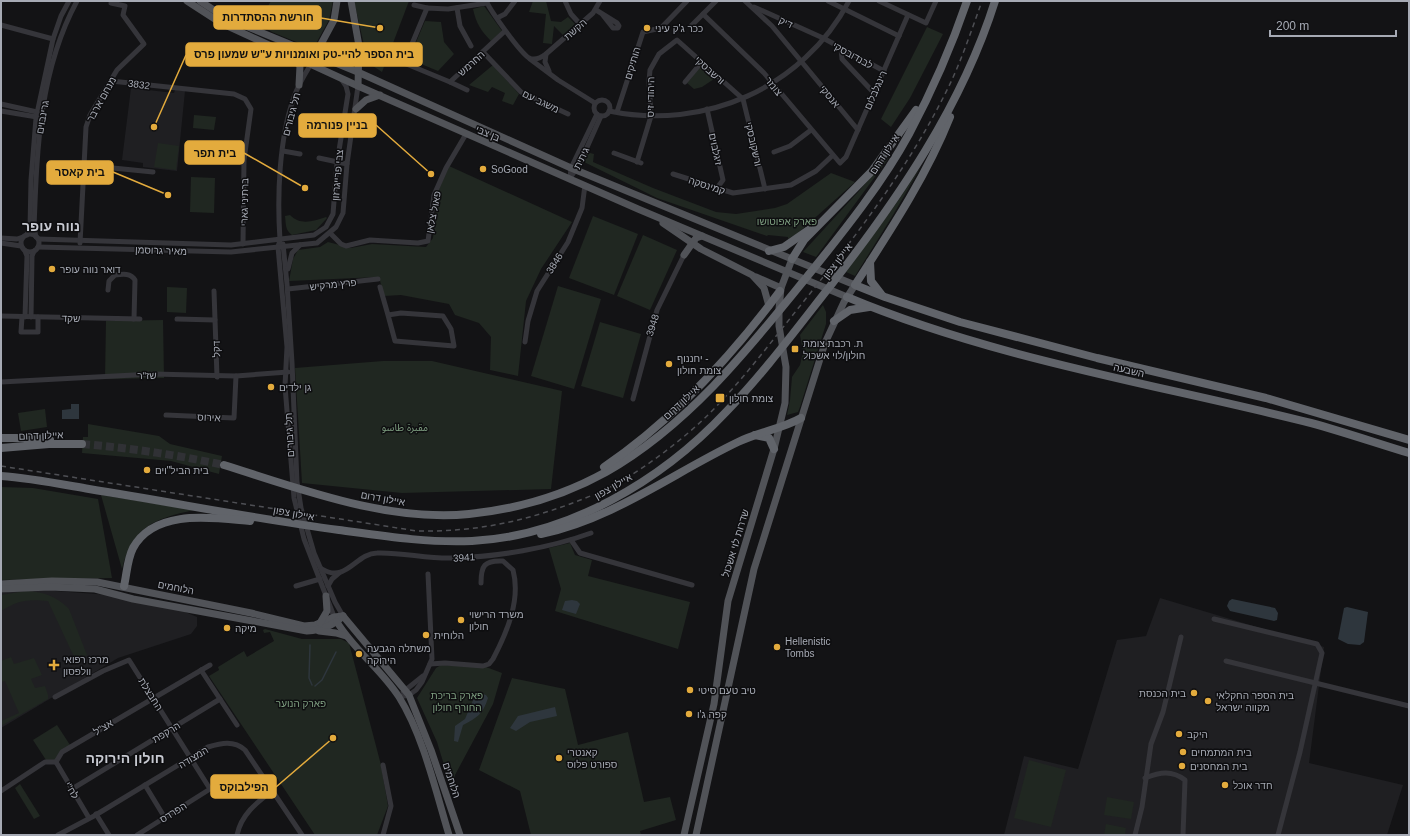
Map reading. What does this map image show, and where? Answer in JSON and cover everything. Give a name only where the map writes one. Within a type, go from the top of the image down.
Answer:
[{"type":"highway","name":"איילון דרום","points":[[224,465],[334,499],[410,513],[465,514],[532,504],[579,486],[606,472],[644,448],[701,397],[763,331],[820,260],[898,152],[927,95],[967,1]]},
{"type":"highway","name":"איילון צפון","points":[[1,476],[112,492],[305,525],[405,539],[476,540],[518,535],[565,521],[591,510],[627,490],[679,455],[703,435],[726,412],[765,368],[844,269],[894,200],[920,160],[968,70],[995,1]]},
{"type":"highway","points":[[855,285],[893,226],[925,170],[945,129],[968,70]]},
{"type":"highway","points":[[792,259],[804,240],[872,171],[927,95]]},
{"type":"highway","points":[[769,251],[784,247],[834,210]]},
{"type":"highway","points":[[871,259],[869,271],[871,281],[875,288],[885,297]]},
{"type":"highway","name":"השבעה","points":[[855,285],[885,297],[960,322],[1097,358],[1266,398],[1409,440]]},
{"type":"highway","points":[[532,504],[598,472],[646,436],[712,372],[769,306],[780,290]]},
{"type":"highway","name":"השבעה","points":[[847,297],[955,336],[1094,372],[1312,424],[1409,453]]},
{"type":"highway","points":[[834,321],[853,309],[872,306]]},
{"type":"highway","points":[[476,540],[521,538],[583,522],[625,503],[754,435],[801,418]]},
{"type":"highway","points":[[754,435],[769,438],[774,449]]},
{"type":"highway","name":"איילון דרום","points":[[1,438],[36,438],[80,444],[49,444],[1,448]]},
{"type":"highway","points":[[124,586],[130,556],[137,542],[155,527],[171,521],[186,518],[212,517],[305,525]]},
{"type":"main road","name":"בן צבי","points":[[187,1],[221,23],[287,52],[358,86],[655,216],[847,297]]},
{"type":"main road","name":"בן צבי","points":[[200,1],[226,18],[360,73],[574,169],[769,251],[855,285]]},
{"type":"main road","points":[[311,64],[334,20],[337,1]]},
{"type":"main road","points":[[351,1],[359,46],[360,73],[358,86]]},
{"type":"main road","points":[[287,52],[300,66],[299,85]]},
{"type":"main road","points":[[356,109],[366,100],[380,95]]},
{"type":"main road","points":[[655,216],[677,234],[713,256],[780,290]]},
{"type":"main road","points":[[677,234],[683,243],[684,255]]},
{"type":"main road","points":[[684,255],[692,243],[698,237],[702,236]]},
{"type":"main road","name":"שדרות לוי אשכול","points":[[684,835],[715,699],[728,601],[774,449],[786,398],[787,378],[779,320],[780,290],[786,270],[792,259]]},
{"type":"main road","points":[[752,275],[764,288],[769,306]]},
{"type":"main road","points":[[696,835],[751,582],[819,360],[834,321],[855,285]]},
{"type":"main road","name":"הלוחמים","points":[[1,584],[72,581],[97,582],[124,586],[304,626],[336,620]]},
{"type":"main road","points":[[114,593],[121,591],[124,586]]},
{"type":"main road","name":"הלוחמים","points":[[1,589],[74,587],[95,589],[133,599],[307,631],[321,629],[343,616],[407,692],[428,742],[460,835]]},
{"type":"main road","points":[[320,623],[327,611],[326,596]]},
{"type":"main road","name":"הלוחמים","points":[[336,620],[347,637],[371,662],[399,697],[424,752],[449,834]]},
{"type":"main road","points":[[307,631],[331,632],[347,637]]},
{"type":"street","name":"גרינבוים","points":[[23,249],[25,236],[30,228],[31,180],[37,112],[53,39],[61,16],[69,1]]},
{"type":"street","name":"גרינבוים","points":[[36,249],[37,238],[34,228],[37,151],[42,116],[58,40],[77,1]]},
{"type":"street","points":[[497,18],[505,14],[515,1]]},
{"type":"street","points":[[565,1],[571,14],[580,24]]},
{"type":"street","name":"הקשת","points":[[530,58],[537,59],[546,54],[596,10],[600,1]]},
{"type":"street","name":"הותיקים","points":[[617,112],[643,32],[661,28],[687,1]]},
{"type":"street","points":[[691,26],[716,1]]},
{"type":"street","name":"דיק","points":[[745,1],[772,26],[802,62]]},
{"type":"street","points":[[828,1],[899,36]]},
{"type":"street","points":[[609,111],[651,116],[684,114],[743,99],[772,84],[802,62],[823,38],[845,10],[850,1]]},
{"type":"street","points":[[879,1],[926,23],[936,1]]},
{"type":"street","points":[[414,5],[427,8],[457,8],[487,2],[505,31],[530,58],[595,104]]},
{"type":"street","name":"מנחם ארבר","points":[[79,248],[86,127],[90,115],[117,70],[144,44],[123,15],[125,6],[111,3]]},
{"type":"street","name":"דיק","points":[[750,5],[823,38]]},
{"type":"street","points":[[404,63],[427,8]]},
{"type":"street","points":[[457,8],[460,26],[471,46]]},
{"type":"street","points":[[596,10],[602,14]]},
{"type":"street","name":"צונזר","points":[[703,14],[764,73],[840,163]]},
{"type":"street","name":"רינגלבלום","points":[[840,163],[846,157],[908,15]]},
{"type":"street","points":[[772,26],[777,17]]},
{"type":"street","points":[[1,25],[53,39]]},
{"type":"street","name":"החרמש","points":[[467,90],[450,82],[505,31]]},
{"type":"street","name":"לבנדובסקי","points":[[823,38],[884,71]]},
{"type":"street","name":"ורשבסקי","points":[[677,40],[743,99]]},
{"type":"street","name":"היהודי זיס","points":[[614,153],[639,163],[651,116],[649,81],[650,70],[659,54],[677,40]]},
{"type":"street","points":[[841,48],[842,58],[874,93]]},
{"type":"street","name":"משגב עם","points":[[484,52],[520,92],[568,114]]},
{"type":"street","points":[[546,54],[546,66],[552,75]]},
{"type":"street","points":[[390,57],[450,82]]},
{"type":"street","name":"אנסקי","points":[[802,62],[858,130]]},
{"type":"street","points":[[685,82],[701,63]]},
{"type":"street","name":"תל גיבורים","points":[[311,64],[299,85],[289,114],[279,193],[280,240],[278,247],[287,347],[286,372],[294,481],[307,540],[326,596],[336,620]]},
{"type":"street","name":"צבי פרייגרזון","points":[[280,240],[314,235],[330,222],[334,206],[337,163],[348,92],[344,83],[338,76]]},
{"type":"street","name":"3832","points":[[111,81],[191,90]]},
{"type":"street","name":"צבי פרייגרזון","points":[[284,246],[316,242],[330,233],[341,221],[344,213],[347,164],[356,109],[358,86]]},
{"type":"street","name":"ברתיני גארי","points":[[191,90],[234,94],[242,96],[249,104],[250,118],[244,160],[243,244]]},
{"type":"street","name":"ורשקובסקי","points":[[743,99],[765,189]]},
{"type":"street","points":[[595,104],[602,100],[606,102],[609,106],[609,111]]},
{"type":"street","points":[[1,104],[37,112],[42,116]]},
{"type":"street","points":[[29,110],[39,104]]},
{"type":"street","points":[[595,104],[594,108],[599,115],[606,115],[609,111]]},
{"type":"street","name":"זיגלבוים","points":[[707,109],[723,180],[717,188]]},
{"type":"street","points":[[1,111],[36,118],[42,116]]},
{"type":"street","name":"גיתית","points":[[570,178],[599,115]]},
{"type":"street","points":[[29,117],[35,130]]},
{"type":"street","points":[[774,152],[790,146],[811,130]]},
{"type":"street","name":"פאול צלאן","points":[[330,233],[341,244],[346,246],[370,240],[418,244],[428,241],[434,195],[446,168],[466,134]]},
{"type":"street","points":[[283,152],[300,154]]},
{"type":"street","name":"קמינסקה","points":[[673,174],[734,193],[791,184],[816,172],[833,155]]},
{"type":"street","points":[[318,158],[347,164]]},
{"type":"street","points":[[83,164],[153,172]]},
{"type":"street","name":"3846","points":[[525,342],[528,321],[537,291],[568,242],[582,208],[585,185]]},
{"type":"street","points":[[1,238],[17,239],[25,236]]},
{"type":"street","name":"מאיר גרוסמן","points":[[25,236],[80,241],[217,245],[280,240]]},
{"type":"street","name":"תל גיבורים","points":[[280,240],[284,246],[288,286],[292,372],[294,481]]},
{"type":"street","points":[[1,243],[23,249],[27,256],[26,317]]},
{"type":"street","points":[[288,286],[290,258],[294,250],[301,245]]},
{"type":"street","name":"מאיר גרוסמן","points":[[23,249],[29,252],[36,249],[79,248],[217,252],[284,246]]},
{"type":"street","points":[[36,249],[32,256],[26,317],[21,332],[38,332],[38,317]]},
{"type":"street","name":"3948","points":[[632,399],[657,310],[684,255]]},
{"type":"street","points":[[108,290],[109,281],[115,275],[130,275],[133,277],[135,280],[134,319]]},
{"type":"street","name":"פרץ מרקיש","points":[[288,286],[378,279]]},
{"type":"street","points":[[380,287],[395,341],[454,346],[451,330],[443,316],[401,313],[388,315]]},
{"type":"street","name":"דקל","points":[[214,291],[217,377]]},
{"type":"street","name":"שקד","points":[[1,316],[140,319]]},
{"type":"street","points":[[177,319],[215,320]]},
{"type":"street","name":"שז\"ר","points":[[1,382],[161,374],[217,377],[292,372]]},
{"type":"street","name":"אירוס","points":[[166,415],[234,418],[236,376]]},
{"type":"street","name":"3941","points":[[328,587],[332,579],[340,572],[349,569],[372,553],[452,558],[500,553],[571,540],[591,534]]},
{"type":"street","name":"תל גיבורים","points":[[307,540],[343,616]]},
{"type":"street","points":[[571,540],[580,553],[692,585]]},
{"type":"street","points":[[430,664],[445,663],[486,665],[493,659],[512,617],[514,600],[513,570],[503,561],[496,560],[485,564],[482,568],[481,583]]},
{"type":"street","points":[[322,569],[329,573],[340,572]]},
{"type":"street","points":[[399,697],[407,692],[416,690],[422,682],[432,659],[428,574]]},
{"type":"street","points":[[296,586],[320,579]]},
{"type":"street","points":[[1214,619],[1317,644],[1322,653],[1300,752],[1278,835]]},
{"type":"street","points":[[1135,835],[1142,807],[1151,744],[1163,712],[1182,637]]},
{"type":"street","name":"החבצלת","points":[[55,697],[103,670],[129,660],[210,789]]},
{"type":"street","points":[[1226,661],[1409,706]]},
{"type":"street","name":"אצ\"ל","points":[[56,762],[62,752],[210,665]]},
{"type":"street","points":[[201,670],[237,725]]},
{"type":"street","name":"הרקפת","points":[[72,789],[220,699]]},
{"type":"street","name":"המצודה","points":[[58,835],[145,786],[208,747],[222,743],[232,743],[242,746],[302,835]]},
{"type":"street","points":[[1,790],[45,762],[56,762]]},
{"type":"street","name":"לח\"י","points":[[56,762],[88,818]]},
{"type":"street","points":[[383,765],[391,806],[383,835]]},
{"type":"street","points":[[1145,778],[1158,772],[1177,774],[1186,780],[1183,835]]},
{"type":"street","points":[[145,786],[166,817]]},
{"type":"street","name":"הפרדס","points":[[137,835],[210,789]]},
{"type":"street","points":[[237,835],[239,823],[255,803],[272,791]]},
{"type":"street","points":[[96,814],[109,835]]},
{"type":"shaded area","points":[[131,88],[174,93],[175,90],[185,91],[177,171],[143,167],[143,163],[122,160]]},
{"type":"shaded area","points":[[71,404],[79,404],[79,419],[62,419],[62,410],[71,409]]},
{"type":"shaded area","name":"מרכז רפואי וולפסון","points":[[28,589],[110,595],[178,609],[197,617],[197,626],[191,634],[118,658],[1,728],[1,593]]},
{"type":"shaded area","name":"בית הספר החקלאי מקווה ישראל","points":[[1160,598],[1324,647],[1309,763],[1403,785],[1387,835],[1004,835],[1024,756],[1078,769],[1117,640],[1146,636]]},
{"type":"shaded area","points":[[1232,599],[1275,608],[1278,613],[1277,620],[1274,621],[1230,611],[1227,606],[1229,601]]},
{"type":"shaded area","points":[[565,601],[577,601],[580,604],[576,614],[562,610]]},
{"type":"shaded area","points":[[1347,607],[1368,612],[1364,642],[1360,645],[1348,644],[1338,639],[1344,608]]},
{"type":"shaded area","points":[[479,693],[486,695],[488,698],[482,712],[476,718],[463,725],[458,742],[454,741],[455,726],[465,719],[474,698]]},
{"type":"shaded area","points":[[555,707],[557,716],[530,722],[516,731],[510,728],[518,716]]},
{"type":"green space","points":[[271,1],[333,1],[329,20],[314,47],[311,48],[272,32],[258,23]]},
{"type":"green space","points":[[354,1],[409,1],[382,72],[373,66],[367,58]]},
{"type":"green space","points":[[533,1],[546,1],[551,21],[561,22],[568,17],[575,24],[563,35],[554,26],[552,44],[543,43],[546,14],[529,12]]},
{"type":"green space","points":[[484,6],[502,31],[491,41],[479,26],[473,9]]},
{"type":"green space","points":[[425,21],[441,22],[444,42],[454,54],[438,71],[409,59]]},
{"type":"green space","points":[[927,27],[943,34],[910,98],[891,127],[881,119]]},
{"type":"green space","points":[[493,65],[519,94],[513,105],[502,101],[505,93],[492,87],[488,92],[469,85]]},
{"type":"green space","points":[[700,67],[714,79],[702,87],[694,89],[687,83]]},
{"type":"green space","points":[[194,115],[216,117],[214,130],[193,128]]},
{"type":"green space","points":[[158,143],[179,146],[176,170],[154,167]]},
{"type":"green space","name":"פארק אפוטושו","points":[[586,152],[594,154],[593,162],[653,188],[716,212],[736,214],[775,208],[787,204],[831,173],[855,182],[798,233],[788,239],[788,237],[767,236],[657,198],[582,161]]},
{"type":"green space","points":[[887,158],[888,159],[816,257],[803,252],[859,191]]},
{"type":"green space","points":[[922,165],[855,276],[846,272],[895,205]]},
{"type":"green space","points":[[449,166],[572,222],[541,269],[526,301],[518,376],[490,370],[491,337],[479,323],[455,315],[449,304],[401,295],[384,296],[379,277],[289,281],[293,259],[298,250],[320,247],[328,242],[351,248],[372,244],[426,247],[433,238],[438,191]]},
{"type":"green space","points":[[191,177],[215,178],[214,213],[190,212]]},
{"type":"green space","points":[[290,215],[298,221],[303,222],[327,218],[316,230],[292,235],[287,229],[285,216]]},
{"type":"green space","points":[[593,216],[638,234],[614,295],[569,278]]},
{"type":"green space","points":[[643,235],[677,250],[650,310],[617,296]]},
{"type":"green space","points":[[558,286],[601,299],[574,389],[531,376]]},
{"type":"green space","points":[[167,287],[187,288],[186,313],[167,312]]},
{"type":"green space","points":[[823,305],[826,312],[826,324],[800,407],[798,412],[787,415],[792,377],[800,365],[803,352],[800,335]]},
{"type":"green space","points":[[163,320],[164,378],[105,379],[106,321]]},
{"type":"green space","points":[[600,322],[641,334],[623,398],[581,386]]},
{"type":"green space","name":"مقبرة طاسو","points":[[383,361],[432,361],[562,391],[551,489],[402,493],[302,483],[295,368]]},
{"type":"green space","points":[[45,409],[47,427],[21,431],[18,413]]},
{"type":"green space","points":[[88,424],[159,436],[170,444],[222,456],[219,474],[171,461],[82,453],[83,437],[88,437]]},
{"type":"green space","points":[[1,487],[33,488],[98,499],[112,578],[1,580]]},
{"type":"green space","points":[[101,495],[194,510],[167,517],[147,527],[132,543],[122,569]]},
{"type":"green space","points":[[570,543],[575,555],[592,560],[588,576],[690,602],[678,649],[555,611],[561,589],[549,548]]},
{"type":"green space","points":[[26,591],[38,592],[55,598],[69,609],[87,655],[75,659],[48,601],[34,600],[18,602],[1,611],[1,595]]},
{"type":"green space","name":"פארק הנוער","points":[[265,629],[302,639],[341,639],[349,643],[381,765],[388,806],[377,835],[315,835],[209,676],[219,670],[218,667],[244,651],[247,657],[274,641],[270,632],[264,633],[263,630]]},
{"type":"green space","points":[[11,657],[14,664],[34,658],[42,675],[31,679],[35,688],[45,686],[48,699],[1,726],[1,721],[19,713],[5,681],[1,682],[1,661]]},
{"type":"green space","name":"פארק בריכת החורף חולון","points":[[441,665],[486,667],[502,673],[493,704],[455,775],[453,794],[437,742],[417,698],[436,668]]},
{"type":"green space","name":"קאנטרי ספורט פלוס","points":[[512,678],[565,689],[578,745],[628,732],[644,802],[670,797],[676,820],[640,831],[641,835],[531,835],[520,791],[479,770]]},
{"type":"green space","points":[[57,725],[70,745],[55,761],[46,760],[33,740]]},
{"type":"green space","points":[[1029,760],[1066,770],[1051,827],[1014,818]]},
{"type":"green space","points":[[20,784],[40,816],[34,819],[15,788]]},
{"type":"green space","points":[[1107,797],[1134,802],[1131,819],[1104,815]]},
{"type":"green space","points":[[1106,824],[1126,828],[1125,835],[1104,835]]},
{"type":"waterway","points":[[310,645],[309,678],[312,685]]},
{"type":"waterway","points":[[315,686],[322,680],[336,652]]},
{"type":"tunnel","points":[[82,444],[153,452],[224,465]]},
{"type":"railway","points":[[1,466],[417,531],[457,530],[513,521],[551,511],[617,484],[667,450],[708,415],[754,364],[859,230],[898,175],[933,116],[949,86],[967,44],[982,1]]},
{"type":"place","name":"חורשת ההסתדרות","points":[[380,28]]},
{"type":"place","name":"ככר ג'ק עיני","points":[[647,28]]},
{"type":"place","name":"בית הספר להיי-טק ואומנויות ע\"ש שמעון פרס","points":[[154,127]]},
{"type":"place","name":"SoGood","points":[[483,169]]},
{"type":"place","name":"בניין פנורמה","points":[[431,174]]},
{"type":"place","name":"בית תפר","points":[[305,188]]},
{"type":"place","name":"בית קאסר","points":[[168,195]]},
{"type":"place","name":"דואר נווה עופר","points":[[52,269]]},
{"type":"place","name":"ת. רכבת צומת חולון/לוי אשכול","points":[[795,349]]},
{"type":"place","name":"יחננוף - צומת חולון","points":[[669,364]]},
{"type":"place","name":"גן ילדים","points":[[271,387]]},
{"type":"place","name":"צומת חולון","points":[[720,398]]},
{"type":"place","name":"בית הביל\"וים","points":[[147,470]]},
{"type":"place","name":"משרד הרישוי חולון","points":[[461,620]]},
{"type":"place","name":"מיקה","points":[[227,628]]},
{"type":"place","name":"הלוחית","points":[[426,635]]},
{"type":"place","name":"Hellenistic Tombs","points":[[777,647]]},
{"type":"place","name":"משתלה הגבעה הירוקה","points":[[359,654]]},
{"type":"place","name":"מרכז רפואי וולפסון","points":[[54,665]]},
{"type":"place","name":"טיב טעם סיטי","points":[[690,690]]},
{"type":"place","name":"בית הכנסת","points":[[1194,693]]},
{"type":"place","name":"בית הספר החקלאי מקווה ישראל","points":[[1208,701]]},
{"type":"place","name":"קפה ג'ו","points":[[689,714]]},
{"type":"place","name":"היקב","points":[[1179,734]]},
{"type":"place","name":"הפילבוקס","points":[[333,738]]},
{"type":"place","name":"בית המתמחים","points":[[1183,752]]},
{"type":"place","name":"קאנטרי ספורט פלוס","points":[[559,758]]},
{"type":"place","name":"בית המחסנים","points":[[1182,766]]},
{"type":"place","name":"חדר אוכל","points":[[1225,785]]},
{"type":"district","name":"נווה עופר","points":[[51,226]]},
{"type":"district","name":"חולון הירוקה","points":[[125,758]]}]
